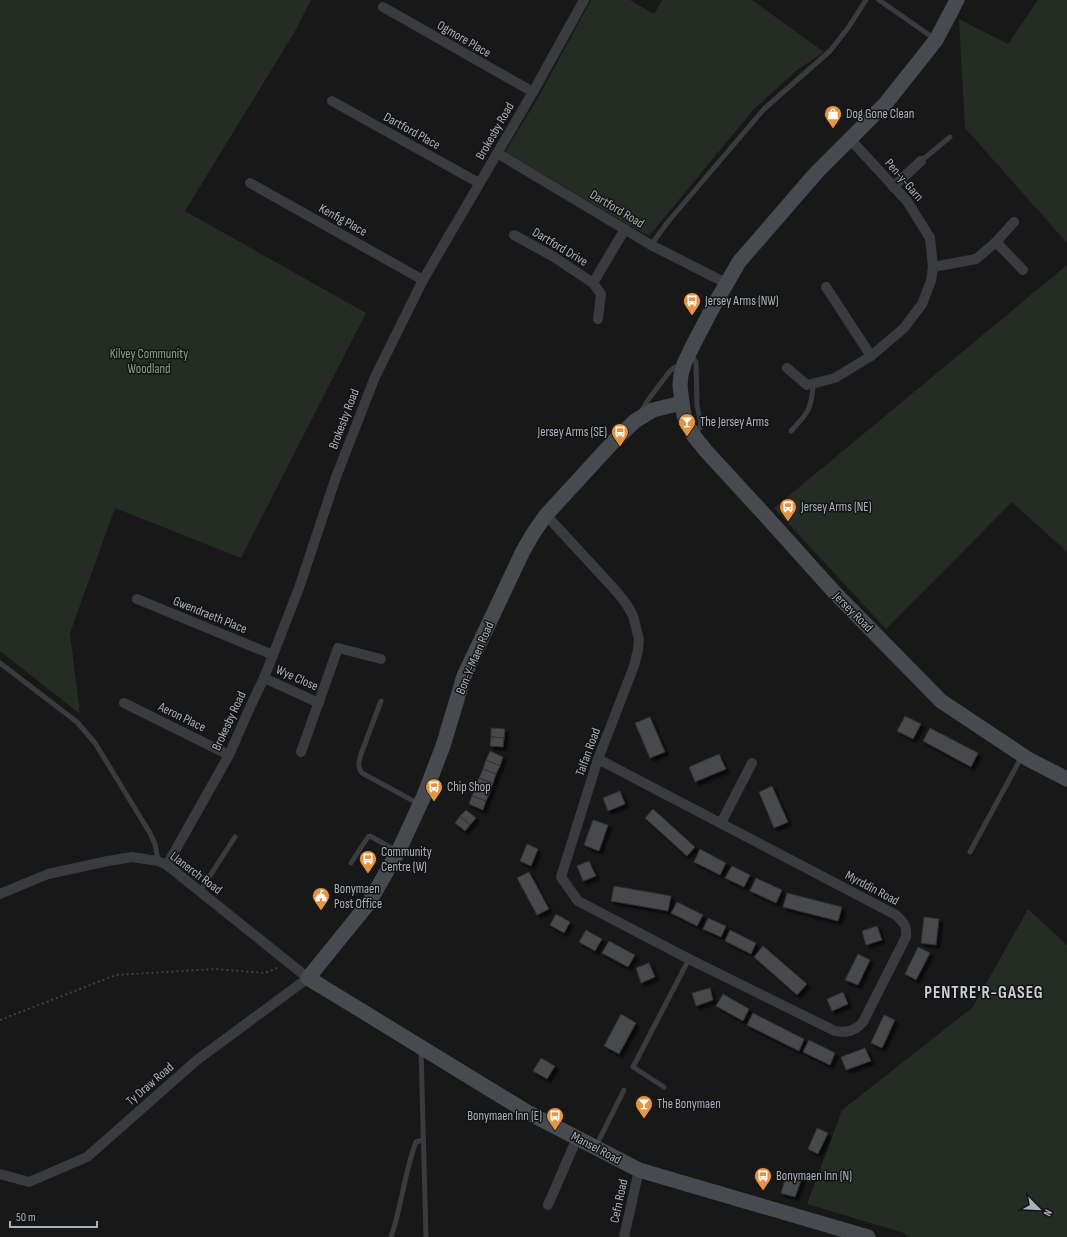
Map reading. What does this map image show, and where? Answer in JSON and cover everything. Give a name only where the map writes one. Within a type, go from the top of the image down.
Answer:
[{"type":"street","name":"Brokesby Road","points":[[162,863],[229,754],[264,678],[300,588],[336,477],[375,377],[423,280],[584,0]]},
{"type":"street","name":"Jersey Road","points":[[956,0],[936,40],[886,103],[816,173],[739,262],[726,283],[687,359],[681,374],[680,385],[682,403],[687,424],[706,451],[835,594],[941,701],[1022,755],[1067,779]]},
{"type":"street","name":"Ogmore Place","points":[[383,7],[532,92]]},
{"type":"street","name":"Dartford Place","points":[[332,101],[479,183]]},
{"type":"street","name":"Pen-y-Garn","points":[[814,383],[835,378],[871,356],[904,328],[922,304],[931,281],[933,267],[930,238],[907,201],[850,139]]},
{"type":"street","name":"Dartford Road","points":[[497,153],[651,244],[726,283]]},
{"type":"street","points":[[893,187],[921,161]]},
{"type":"street","name":"Kenfig Place","points":[[250,183],[423,280]]},
{"type":"street","points":[[933,267],[976,259],[996,242],[1014,222]]},
{"type":"street","name":"Dartford Drive","points":[[593,283],[625,229]]},
{"type":"street","name":"Dartford Drive","points":[[514,235],[554,257],[593,283],[601,294],[598,319]]},
{"type":"street","points":[[996,242],[1023,270]]},
{"type":"street","points":[[826,287],[871,356]]},
{"type":"street","points":[[788,368],[807,385],[814,383]]},
{"type":"street","name":"Bon-Y-Maen Road","points":[[308,978],[368,904],[398,852],[420,805],[444,746],[464,676],[523,551],[534,532],[546,515],[614,441],[635,421],[653,410],[682,403]]},
{"type":"street","name":"Talfan Road","points":[[546,515],[621,597],[630,610],[639,639],[634,666],[598,759],[561,877],[578,901],[689,959]]},
{"type":"street","name":"Gwendraeth Place","points":[[137,599],[273,655]]},
{"type":"street","name":"Wye Close","points":[[301,752],[338,648],[381,659]]},
{"type":"street","name":"Wye Close","points":[[264,678],[319,702]]},
{"type":"street","name":"Aeron Place","points":[[124,702],[229,754]]},
{"type":"street","name":"Myrddin Road","points":[[598,759],[896,915],[904,922],[907,929],[906,937],[863,1022],[858,1028],[851,1031],[835,1031],[689,959]]},
{"type":"street","points":[[721,823],[752,763]]},
{"type":"street","name":"Llanerch Road","points":[[0,894],[48,874],[108,861],[132,857],[162,863],[308,978]]},
{"type":"street","name":"Mansel Road","points":[[308,978],[527,1112],[639,1170],[868,1237]]},
{"type":"street","name":"Ty Draw Road","points":[[0,1174],[29,1182],[87,1157],[197,1060],[308,978]]},
{"type":"street","points":[[548,1205],[577,1138]]},
{"type":"street","name":"Cefn Road","points":[[624,1237],[639,1170]]},
{"type":"lane","points":[[651,244],[667,223],[764,109],[830,51],[848,28],[866,0]]},
{"type":"lane","points":[[879,0],[936,40]]},
{"type":"lane","points":[[921,161],[950,137]]},
{"type":"lane","points":[[635,421],[670,370],[687,359],[696,362],[697,406],[701,423],[694,436]]},
{"type":"lane","points":[[791,431],[805,415],[808,409],[814,383]]},
{"type":"lane","points":[[0,663],[77,722],[95,743],[150,833],[162,863]]},
{"type":"lane","points":[[381,701],[359,760],[359,768],[362,773],[420,805]]},
{"type":"lane","points":[[970,852],[1022,755]]},
{"type":"lane","points":[[351,863],[370,836],[398,852]]},
{"type":"lane","points":[[200,892],[235,837]]},
{"type":"lane","points":[[664,1087],[633,1066],[689,959]]},
{"type":"lane","points":[[421,1047],[426,1237]]},
{"type":"lane","points":[[595,1147],[624,1090]]},
{"type":"lane","points":[[391,1237],[397,1220],[410,1158],[416,1142],[423,1140]]},
{"type":"path","points":[[0,1020],[116,975],[215,969],[265,973],[289,963]]},
{"type":"green space","name":"Kilvey Community Woodland","points":[[0,0],[311,0],[294,33],[185,211],[366,313],[241,558],[115,508],[70,633],[80,714],[0,651]]},
{"type":"green space","points":[[591,0],[630,0],[654,14],[662,0],[752,0],[824,52],[797,70],[754,109],[649,236],[505,152],[539,96]]},
{"type":"green space","points":[[1038,0],[1067,0],[1067,243],[965,128],[959,19],[1008,44]]},
{"type":"green space","points":[[1067,265],[1067,552],[1012,502],[886,629],[774,508]]},
{"type":"green space","points":[[1028,909],[1067,945],[1067,1237],[909,1237],[904,1233],[807,1204],[842,1110],[973,1007]]},
{"type":"building","points":[[905,716],[921,724],[913,739],[897,731]]},
{"type":"building","points":[[650,717],[665,752],[650,758],[635,723]]},
{"type":"building","points":[[491,728],[505,729],[504,738],[491,737]]},
{"type":"building","points":[[930,728],[978,753],[971,767],[923,741]]},
{"type":"building","points":[[491,737],[504,738],[503,747],[490,746]]},
{"type":"building","points":[[490,751],[503,757],[500,766],[486,760]]},
{"type":"building","points":[[719,754],[726,769],[695,782],[689,767]]},
{"type":"building","points":[[486,760],[500,766],[496,774],[483,769]]},
{"type":"building","points":[[483,769],[496,774],[493,783],[479,778]]},
{"type":"building","points":[[479,778],[493,783],[490,792],[476,787]]},
{"type":"building","points":[[772,786],[788,822],[774,828],[759,792]]},
{"type":"building","points":[[476,787],[490,792],[486,801],[472,796]]},
{"type":"building","points":[[620,791],[625,804],[608,811],[603,798]]},
{"type":"building","points":[[472,796],[486,801],[483,810],[469,804]]},
{"type":"building","points":[[653,809],[695,847],[687,856],[645,818]]},
{"type":"building","points":[[466,810],[476,818],[470,825],[460,816]]},
{"type":"building","points":[[460,816],[470,825],[465,831],[455,823]]},
{"type":"building","points":[[593,820],[608,825],[599,851],[584,845]]},
{"type":"building","points":[[527,844],[538,849],[531,866],[520,861]]},
{"type":"building","points":[[700,849],[726,863],[720,875],[694,862]]},
{"type":"building","points":[[589,861],[596,876],[583,881],[577,866]]},
{"type":"building","points":[[732,866],[750,875],[744,887],[725,878]]},
{"type":"building","points":[[529,872],[549,909],[537,915],[517,878]]},
{"type":"building","points":[[756,878],[782,890],[776,903],[750,891]]},
{"type":"building","points":[[614,886],[671,896],[668,911],[611,901]]},
{"type":"building","points":[[787,893],[842,907],[838,921],[783,907]]},
{"type":"building","points":[[677,902],[703,915],[697,926],[671,913]]},
{"type":"building","points":[[556,914],[570,922],[564,933],[550,925]]},
{"type":"building","points":[[924,917],[939,919],[936,945],[921,943]]},
{"type":"building","points":[[708,918],[726,926],[721,937],[703,929]]},
{"type":"building","points":[[877,926],[882,940],[866,945],[862,931]]},
{"type":"building","points":[[586,930],[602,939],[595,951],[579,942]]},
{"type":"building","points":[[730,930],[756,943],[751,954],[725,941]]},
{"type":"building","points":[[609,941],[635,955],[628,967],[602,953]]},
{"type":"building","points":[[763,946],[807,984],[797,995],[754,957]]},
{"type":"building","points":[[918,947],[930,953],[916,980],[905,974]]},
{"type":"building","points":[[858,954],[870,960],[858,985],[845,980]]},
{"type":"building","points":[[649,963],[655,977],[641,983],[636,968]]},
{"type":"building","points":[[710,988],[713,1000],[696,1006],[692,993]]},
{"type":"building","points":[[843,992],[848,1004],[832,1011],[827,999]]},
{"type":"building","points":[[723,994],[749,1009],[743,1021],[716,1006]]},
{"type":"building","points":[[753,1013],[804,1039],[799,1051],[747,1025]]},
{"type":"building","points":[[621,1014],[636,1023],[619,1054],[604,1046]]},
{"type":"building","points":[[884,1015],[895,1020],[882,1048],[871,1043]]},
{"type":"building","points":[[809,1040],[835,1053],[830,1065],[803,1052]]},
{"type":"building","points":[[865,1048],[871,1061],[846,1070],[841,1057]]},
{"type":"building","points":[[541,1058],[555,1066],[547,1079],[533,1071]]},
{"type":"building","points":[[817,1128],[828,1133],[818,1154],[808,1149]]},
{"type":"building","points":[[787,1173],[802,1178],[795,1197],[781,1193]]},
{"type":"place","name":"Dog Gone Clean","points":[[833,129]]},
{"type":"place","name":"Jersey Arms (NW)","points":[[692,316]]},
{"type":"place","name":"The Jersey Arms","points":[[687,437]]},
{"type":"place","name":"Jersey Arms (SE)","points":[[620,447]]},
{"type":"place","name":"Jersey Arms (NE)","points":[[788,522]]},
{"type":"place","name":"Chip Shop","points":[[434,802]]},
{"type":"place","name":"Community Centre (W)","points":[[368,874]]},
{"type":"place","name":"Bonymaen Post Office","points":[[321,911]]},
{"type":"place","name":"The Bonymaen","points":[[644,1119]]},
{"type":"place","name":"Bonymaen Inn (E)","points":[[555,1131]]},
{"type":"place","name":"Bonymaen Inn (N)","points":[[763,1191]]},
{"type":"district","name":"PENTRE'R-GASEG","points":[[984,993]]}]
